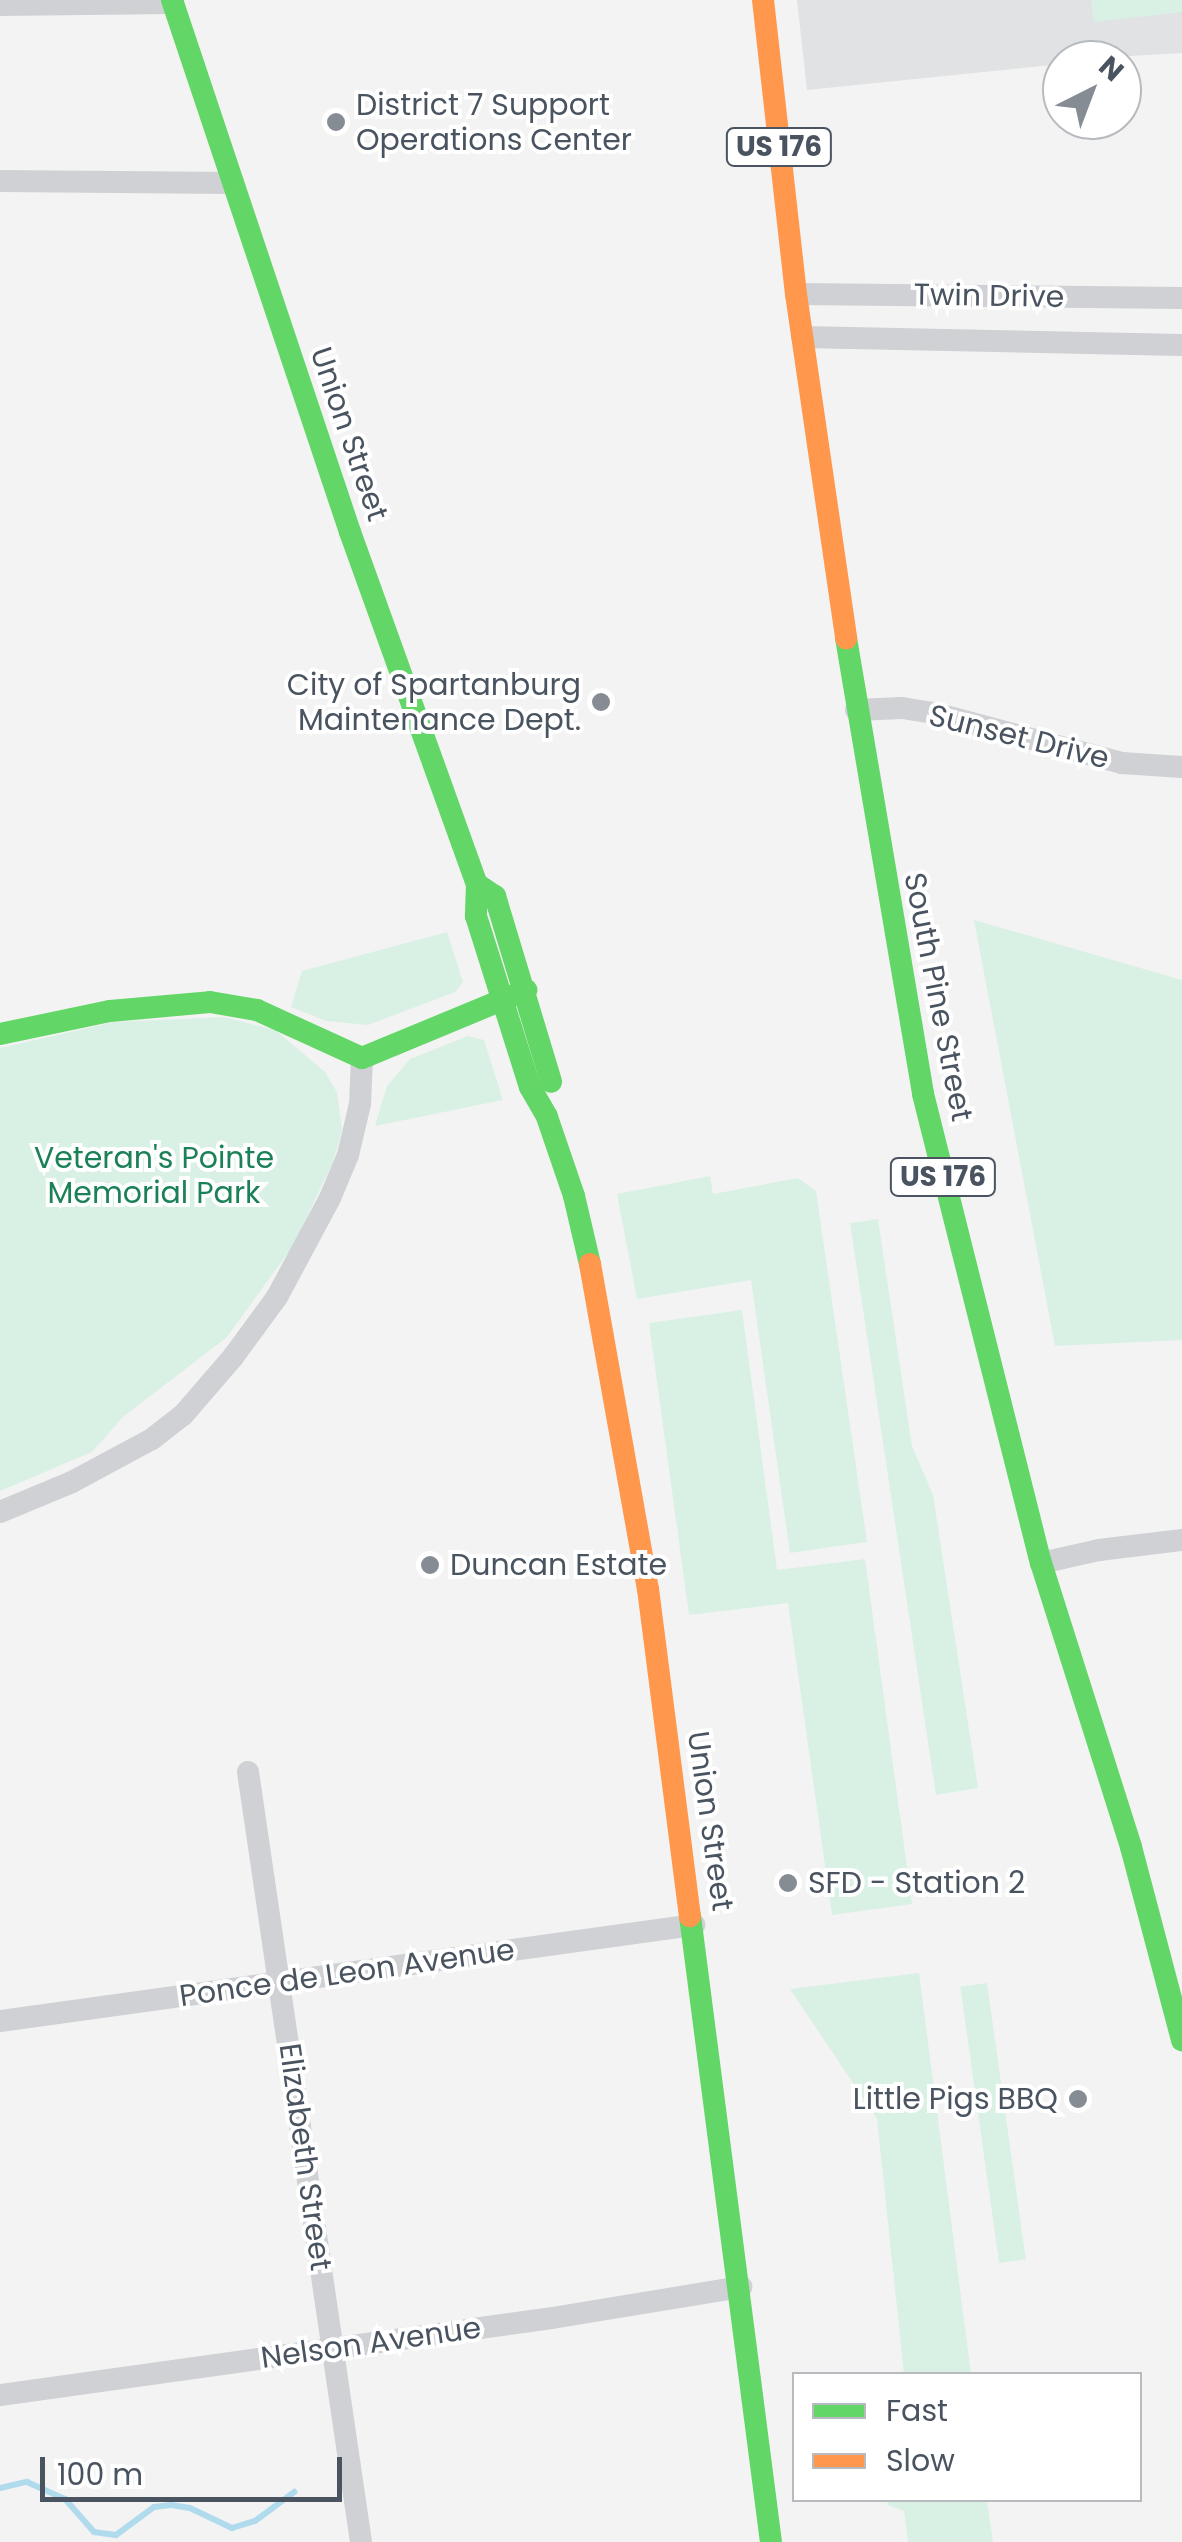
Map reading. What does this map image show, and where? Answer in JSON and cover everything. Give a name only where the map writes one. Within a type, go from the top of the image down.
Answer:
[{"type":"main road","name":"South Pine Street","points":[[763,0],[796,294],[856,710],[924,1094],[1042,1563],[1131,1848],[1182,2040]]},
{"type":"main road","name":"Union Street","points":[[173,2],[350,532],[477,884],[476,916],[530,1087],[547,1117],[574,1196],[624,1430],[694,1925],[770,2542]]},
{"type":"main road","name":"Union Street","points":[[477,884],[495,896],[526,990],[556,1100],[547,1117]]},
{"type":"main road","points":[[0,1034],[110,1011],[210,1002],[258,1010],[334,1049],[362,1058],[526,990]]},
{"type":"street","points":[[0,5],[173,2]]},
{"type":"street","points":[[0,181],[233,183]]},
{"type":"street","name":"Twin Drive","points":[[796,294],[1182,298]]},
{"type":"street","name":"Twin Drive","points":[[802,337],[1182,345]]},
{"type":"street","name":"Sunset Drive","points":[[856,710],[902,708],[934,713],[1122,763],[1182,767]]},
{"type":"street","points":[[0,1512],[72,1482],[152,1439],[184,1414],[233,1358],[278,1296],[330,1198],[348,1155],[360,1104],[362,1058]]},
{"type":"street","points":[[1042,1563],[1099,1550],[1182,1540]]},
{"type":"street","name":"Elizabeth Street","points":[[248,1772],[361,2542]]},
{"type":"street","name":"Ponce de Leon Avenue","points":[[0,2021],[694,1925]]},
{"type":"street","name":"Nelson Avenue","points":[[0,2395],[741,2287]]},
{"type":"shaded area","points":[[797,0],[1182,0],[1182,53],[1142,55],[1142,40],[1042,40],[1042,66],[807,90]]},
{"type":"green space","points":[[1091,0],[1182,0],[1182,12],[1094,22]]},
{"type":"green space","points":[[974,920],[1182,980],[1182,1340],[1055,1346]]},
{"type":"green space","points":[[447,932],[463,982],[455,992],[368,1025],[326,1021],[291,1007],[302,971]]},
{"type":"green space","name":"Veteran's Pointe Memorial Park","points":[[224,1017],[275,1030],[325,1072],[337,1092],[342,1130],[333,1162],[293,1246],[227,1337],[123,1417],[92,1452],[0,1491],[0,1048],[114,1022]]},
{"type":"green space","points":[[468,1036],[484,1040],[503,1100],[375,1126],[387,1086],[410,1059]]},
{"type":"green space","points":[[710,1176],[713,1194],[798,1178],[816,1191],[867,1542],[790,1553],[751,1280],[637,1299],[617,1194]]},
{"type":"green space","points":[[878,1219],[912,1446],[933,1495],[978,1788],[936,1795],[850,1223]]},
{"type":"green space","points":[[742,1310],[777,1570],[865,1559],[912,1904],[832,1915],[788,1603],[689,1615],[649,1323]]},
{"type":"green space","points":[[919,1973],[971,2372],[904,2372],[877,2119],[790,1989]]},
{"type":"green space","points":[[987,1983],[1026,2259],[999,2263],[960,1987]]},
{"type":"green space","points":[[887,2502],[987,2502],[993,2542],[908,2542],[904,2511]]},
{"type":"waterway","points":[[0,2488],[27,2482],[65,2499],[94,2532],[116,2535],[154,2507],[171,2505],[190,2508],[232,2528],[255,2521],[294,2492]]},
{"type":"traffic: fast","points":[[172,0],[350,532],[477,884],[476,916],[530,1087],[547,1117],[574,1196],[590,1264]]},
{"type":"traffic: fast","points":[[846,638],[923,1094],[1041,1563],[1131,1847],[1182,2040]]},
{"type":"traffic: fast","points":[[477,884],[495,896],[551,1082]]},
{"type":"traffic: fast","points":[[0,1034],[110,1011],[210,1002],[257,1010],[362,1058],[526,990]]},
{"type":"traffic: fast","points":[[690,1916],[771,2542]]},
{"type":"traffic: slow","points":[[763,0],[796,294],[846,638]]},
{"type":"traffic: slow","points":[[590,1264],[648,1589],[690,1916]]},
{"type":"place","name":"District 7 Support Operations Center","points":[[336,122]]},
{"type":"place","name":"City of Spartanburg Maintenance Dept.","points":[[601,702]]},
{"type":"place","name":"Duncan Estate","points":[[430,1565]]},
{"type":"place","name":"SFD - Station 2","points":[[788,1883]]},
{"type":"place","name":"Little Pigs BBQ","points":[[1078,2099]]}]
